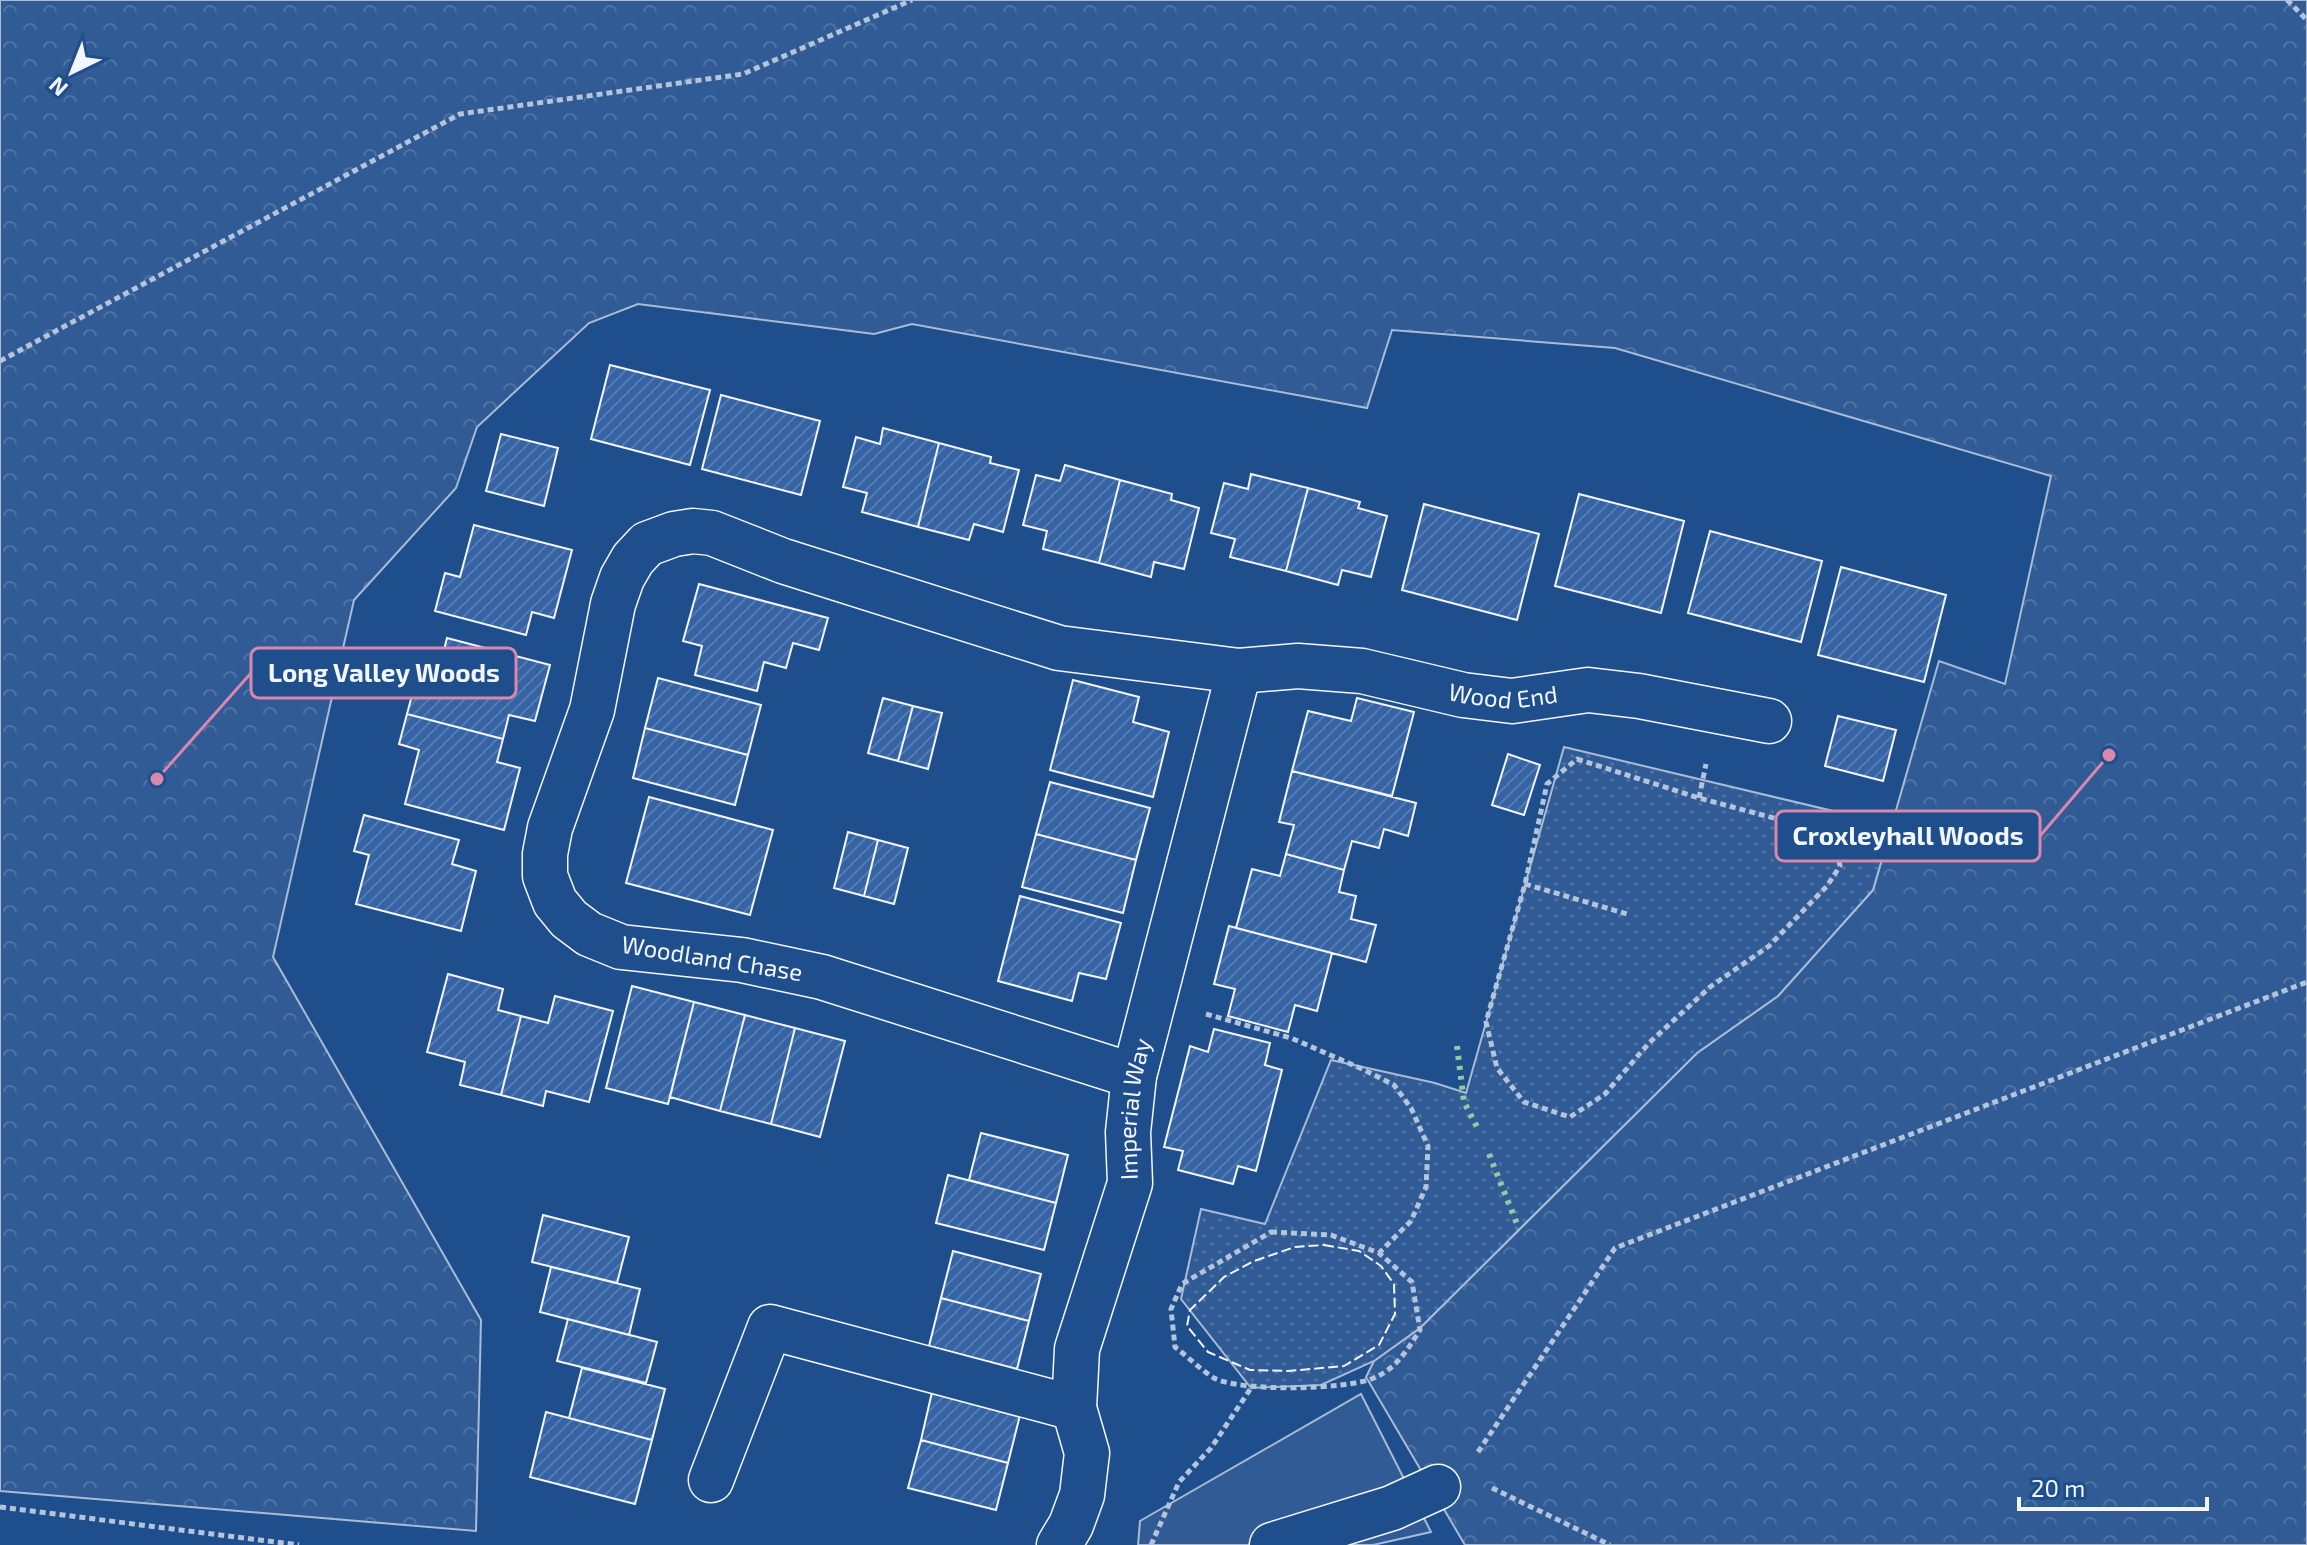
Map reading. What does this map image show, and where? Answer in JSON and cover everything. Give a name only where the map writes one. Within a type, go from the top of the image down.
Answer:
[{"type":"street","name":"Wood End","points":[[674,534],[693,531],[712,533],[783,561],[1059,648],[1239,671],[1298,666],[1362,671],[1463,695],[1512,701],[1588,690],[1639,696],[1769,721]]},
{"type":"street","name":"Woodland Chase","points":[[674,534],[647,544],[633,559],[617,591],[592,710],[550,828],[545,876],[555,902],[569,919],[589,934],[621,947],[742,960],[822,977],[1134,1076]]},
{"type":"street","name":"Imperial Way","points":[[1059,1545],[1071,1525],[1082,1495],[1087,1453],[1074,1408],[1077,1349],[1130,1183],[1128,1132],[1134,1076],[1239,671]]},
{"type":"street","points":[[711,1480],[770,1327],[1074,1408]]},
{"type":"street","points":[[1272,1545],[1392,1508],[1451,1481]]},
{"type":"path","points":[[0,361],[460,114],[743,74],[912,0]]},
{"type":"path","points":[[2287,0],[2307,20]]},
{"type":"path","points":[[1577,759],[1699,798],[1811,828],[1836,846],[1840,866],[1827,886],[1777,938],[1710,987],[1649,1043],[1605,1094],[1570,1117],[1524,1102],[1497,1068],[1486,1022],[1525,884],[1547,784],[1577,759]]},
{"type":"path","points":[[1525,884],[1627,914]]},
{"type":"path","points":[[1610,1545],[1451,1481],[1615,1248],[2307,982]]},
{"type":"path","points":[[1152,998],[1291,1038],[1394,1085],[1411,1108],[1428,1146],[1426,1187],[1411,1221],[1379,1253]]},
{"type":"path","points":[[1271,1232],[1331,1235],[1379,1253],[1412,1282],[1420,1330],[1399,1362],[1373,1378],[1345,1385],[1251,1388],[1215,1379],[1175,1347],[1171,1309],[1182,1284],[1271,1232]]},
{"type":"path","points":[[1151,1545],[1179,1482],[1211,1448],[1251,1388]]},
{"type":"path","points":[[0,1507],[299,1545]]},
{"type":"shaded area","points":[[1361,1394],[1431,1532],[1373,1545],[1138,1545],[1140,1521]]},
{"type":"green space","points":[[0,0],[2307,0],[2307,1545],[1465,1545],[1366,1377],[1374,1361],[1420,1328],[1697,1053],[1778,996],[1873,890],[1939,661],[2005,684],[2051,476],[1615,348],[1392,330],[1367,408],[912,324],[874,334],[638,304],[589,323],[477,427],[456,488],[354,600],[273,957],[481,1320],[476,1531],[0,1491]]},
{"type":"green space","points":[[1564,747],[1892,825],[1873,890],[1778,996],[1697,1053],[1420,1328],[1374,1361],[1321,1385],[1251,1388],[1181,1299],[1201,1209],[1265,1224],[1331,1060],[1466,1093]]},
{"type":"building","points":[[610,365],[710,390],[690,465],[591,439]]},
{"type":"building","points":[[721,395],[820,421],[801,495],[702,469]]},
{"type":"building","points":[[883,428],[939,443],[918,527],[862,512],[867,493],[843,487],[856,437],[880,444]]},
{"type":"building","points":[[501,434],[558,448],[544,506],[486,491]]},
{"type":"building","points":[[939,443],[991,457],[990,463],[1019,470],[1003,532],[974,524],[969,540],[918,527]]},
{"type":"building","points":[[1065,465],[1120,480],[1099,563],[1043,549],[1047,531],[1023,525],[1036,475],[1060,481]]},
{"type":"building","points":[[1251,474],[1308,488],[1286,571],[1230,557],[1235,539],[1211,533],[1224,483],[1248,489]]},
{"type":"building","points":[[1120,480],[1172,494],[1171,500],[1199,508],[1184,569],[1154,562],[1151,577],[1099,563]]},
{"type":"building","points":[[1308,488],[1360,502],[1358,508],[1387,516],[1371,577],[1342,570],[1338,585],[1286,571]]},
{"type":"building","points":[[1579,494],[1684,521],[1661,613],[1555,586]]},
{"type":"building","points":[[1424,504],[1539,534],[1517,620],[1402,590]]},
{"type":"building","points":[[474,525],[572,550],[554,618],[532,612],[526,635],[435,611],[445,573],[460,577]]},
{"type":"building","points":[[1710,531],[1822,561],[1801,642],[1688,613]]},
{"type":"building","points":[[1841,567],[1946,595],[1924,682],[1818,655]]},
{"type":"building","points":[[699,584],[828,618],[819,650],[793,643],[786,668],[764,662],[757,691],[695,675],[702,646],[683,641]]},
{"type":"building","points":[[447,638],[550,665],[535,721],[509,715],[503,739],[407,714],[415,684],[434,689]]},
{"type":"building","points":[[658,678],[761,705],[748,755],[645,728]]},
{"type":"building","points":[[1073,680],[1139,697],[1133,722],[1169,732],[1153,797],[1050,770]]},
{"type":"building","points":[[883,698],[913,706],[898,761],[868,753]]},
{"type":"building","points":[[1357,698],[1414,712],[1392,796],[1292,771],[1308,711],[1351,721]]},
{"type":"building","points":[[913,706],[942,713],[928,769],[898,761]]},
{"type":"building","points":[[407,714],[503,739],[497,762],[520,768],[504,830],[405,804],[419,750],[399,744]]},
{"type":"building","points":[[1838,716],[1896,730],[1883,781],[1825,766]]},
{"type":"building","points":[[645,728],[748,755],[735,805],[633,778]]},
{"type":"building","points":[[1508,754],[1540,765],[1524,815],[1492,805]]},
{"type":"building","points":[[1292,771],[1416,803],[1408,836],[1384,829],[1379,848],[1352,841],[1344,870],[1286,854],[1294,825],[1279,822]]},
{"type":"building","points":[[1050,782],[1150,808],[1136,860],[1036,834]]},
{"type":"building","points":[[649,797],[773,830],[750,915],[626,883]]},
{"type":"building","points":[[364,815],[459,840],[452,864],[476,871],[461,931],[356,904],[369,855],[354,851]]},
{"type":"building","points":[[848,832],[878,840],[864,896],[834,888]]},
{"type":"building","points":[[1036,834],[1136,860],[1123,913],[1022,887]]},
{"type":"building","points":[[878,840],[908,848],[894,904],[864,896]]},
{"type":"building","points":[[1286,854],[1344,870],[1339,892],[1356,896],[1351,919],[1376,925],[1366,962],[1236,928],[1252,869],[1280,876]]},
{"type":"building","points":[[1020,896],[1121,923],[1106,979],[1079,973],[1072,1001],[998,981]]},
{"type":"building","points":[[1229,926],[1332,953],[1317,1011],[1295,1005],[1288,1032],[1228,1016],[1235,989],[1214,984]]},
{"type":"building","points":[[448,974],[503,989],[498,1010],[521,1016],[501,1095],[460,1085],[465,1062],[427,1052]]},
{"type":"building","points":[[632,986],[694,1002],[668,1104],[606,1088]]},
{"type":"building","points":[[555,996],[613,1011],[589,1102],[546,1091],[543,1106],[501,1095],[521,1016],[548,1023]]},
{"type":"building","points":[[694,1002],[745,1015],[720,1111],[670,1097]]},
{"type":"building","points":[[745,1015],[795,1028],[771,1124],[720,1111]]},
{"type":"building","points":[[795,1028],[845,1041],[820,1137],[771,1124]]},
{"type":"building","points":[[1214,1029],[1270,1043],[1265,1065],[1282,1070],[1256,1171],[1238,1166],[1233,1184],[1178,1170],[1183,1151],[1164,1147],[1190,1046],[1208,1052]]},
{"type":"building","points":[[981,1133],[1068,1155],[1056,1203],[969,1180]]},
{"type":"building","points":[[948,1175],[1056,1203],[1044,1250],[936,1223]]},
{"type":"building","points":[[543,1215],[629,1237],[617,1283],[532,1262]]},
{"type":"building","points":[[953,1251],[1041,1274],[1029,1321],[941,1298]]},
{"type":"building","points":[[551,1267],[640,1289],[629,1335],[540,1312]]},
{"type":"building","points":[[941,1298],[1029,1321],[1017,1369],[929,1346]]},
{"type":"building","points":[[568,1319],[657,1342],[646,1383],[557,1361]]},
{"type":"building","points":[[582,1368],[665,1389],[652,1440],[569,1418]]},
{"type":"building","points":[[932,1392],[1020,1415],[1008,1463],[921,1440]]},
{"type":"building","points":[[546,1412],[652,1440],[635,1504],[530,1477]]},
{"type":"building","points":[[921,1440],[1008,1463],[996,1510],[908,1488]]},
{"type":"hedge","points":[[1457,1046],[1464,1102],[1478,1129]]},
{"type":"hedge","points":[[1489,1154],[1519,1229]]},
{"type":"fence","points":[[1324,1245],[1359,1251],[1381,1266],[1394,1284],[1395,1314],[1379,1345],[1344,1366],[1288,1371],[1250,1370],[1208,1352],[1187,1326],[1190,1310],[1224,1277],[1254,1261],[1295,1247],[1324,1245]]},
{"type":"place","name":"Croxleyhall Woods","points":[[2109,755]]},
{"type":"place","name":"Long Valley Woods","points":[[157,779]]}]
